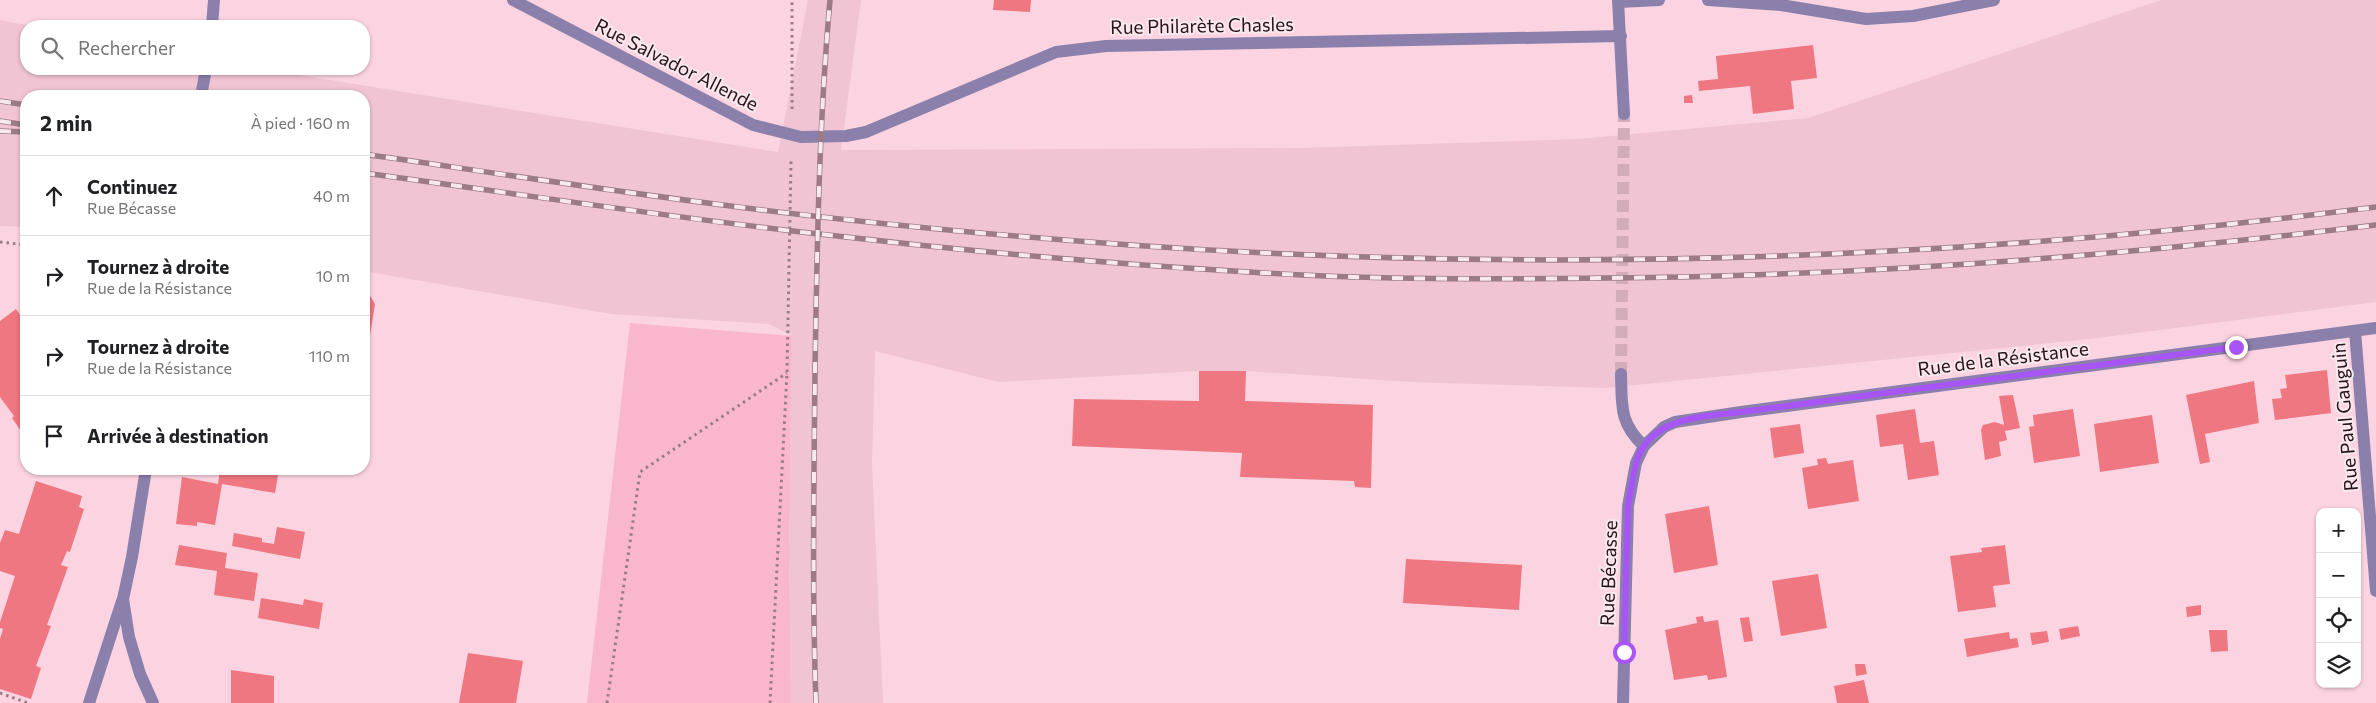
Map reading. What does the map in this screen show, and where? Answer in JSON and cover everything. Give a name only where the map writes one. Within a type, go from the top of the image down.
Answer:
[{"type":"street","points":[[212,20],[214,0]]},
{"type":"street","name":"Rue Salvador Allende","points":[[513,0],[753,125],[801,137]]},
{"type":"street","points":[[1624,114],[1618,1],[1658,0]]},
{"type":"street","points":[[1708,0],[1781,5],[1866,19],[1913,16],[1994,0]]},
{"type":"street","name":"Rue Philarète Chasles","points":[[801,137],[846,136],[866,132],[1056,52],[1106,46],[1620,36]]},
{"type":"street","points":[[203,90],[205,75]]},
{"type":"street","name":"Rue de la Résistance","points":[[1644,446],[1664,426],[1695,418],[2376,328]]},
{"type":"street","name":"Rue Paul Gauguin","points":[[2355,331],[2376,591]]},
{"type":"street","points":[[1620,374],[1622,411],[1625,422],[1631,434],[1644,446]]},
{"type":"street","name":"Rue Bécasse","points":[[1623,703],[1628,506],[1636,463],[1644,446]]},
{"type":"street","points":[[89,703],[123,599],[132,557],[145,475]]},
{"type":"street","points":[[123,599],[129,637],[140,674],[153,703]]},
{"type":"path","points":[[792,0],[792,119]]},
{"type":"path","points":[[770,703],[787,373],[791,159]]},
{"type":"path","points":[[0,242],[20,244]]},
{"type":"path","points":[[607,703],[640,472],[787,373]]},
{"type":"path","points":[[0,694],[28,703]]},
{"type":"shaded area","points":[[808,0],[861,0],[841,150],[1300,148],[1578,139],[1808,118],[2161,0],[2376,0],[2376,302],[2090,339],[1606,388],[1410,382],[1246,371],[1199,371],[998,382],[875,351],[872,464],[883,703],[791,703],[789,552],[792,336],[769,324],[611,314],[370,272],[370,90],[20,90],[20,227],[0,226],[0,20],[20,24],[20,75],[298,75],[778,152]]},
{"type":"shaded area","points":[[630,323],[792,336],[789,552],[791,703],[587,703]]},
{"type":"building","points":[[994,0],[1031,0],[1030,12],[993,10]]},
{"type":"building","points":[[1813,45],[1817,78],[1791,81],[1794,109],[1753,114],[1750,86],[1699,91],[1698,81],[1718,79],[1716,56]]},
{"type":"building","points":[[1692,95],[1693,103],[1684,103],[1684,96]]},
{"type":"building","points":[[370,296],[375,304],[370,336]]},
{"type":"building","points":[[16,309],[20,315],[20,430],[12,418],[14,416],[0,397],[0,321]]},
{"type":"building","points":[[2327,370],[2331,413],[2275,420],[2272,399],[2282,398],[2280,389],[2287,388],[2285,375]]},
{"type":"building","points":[[1199,371],[1246,371],[1245,401],[1373,405],[1371,488],[1355,487],[1354,481],[1240,477],[1242,453],[1072,446],[1074,399],[1199,401]]},
{"type":"building","points":[[2254,381],[2259,423],[2205,434],[2210,462],[2200,464],[2186,395]]},
{"type":"building","points":[[2013,395],[2020,428],[2005,431],[2007,440],[1999,442],[2001,456],[1985,460],[1981,430],[1983,425],[1995,422],[2004,425],[1999,396]]},
{"type":"building","points":[[1915,409],[1920,443],[1934,441],[1939,475],[1908,480],[1903,444],[1880,447],[1876,415]]},
{"type":"building","points":[[2073,409],[2080,456],[2034,463],[2029,427],[2034,426],[2033,415]]},
{"type":"building","points":[[2152,415],[2159,463],[2100,472],[2094,424]]},
{"type":"building","points":[[1800,424],[1804,453],[1774,458],[1770,428]]},
{"type":"building","points":[[1826,458],[1828,464],[1853,460],[1859,501],[1808,509],[1802,468],[1818,465],[1817,459]]},
{"type":"building","points":[[219,475],[278,475],[275,493],[222,484],[215,525],[197,522],[197,526],[176,524],[182,477],[218,484]]},
{"type":"building","points":[[36,481],[82,496],[79,507],[84,509],[70,552],[67,551],[61,565],[68,567],[47,625],[51,626],[36,666],[41,668],[31,699],[0,689],[0,639],[3,629],[0,628],[0,622],[15,576],[0,571],[0,543],[5,530],[19,534]]},
{"type":"building","points":[[1709,506],[1718,565],[1674,573],[1665,514]]},
{"type":"building","points":[[277,527],[305,532],[300,559],[232,546],[234,533],[262,538],[262,542],[274,544]]},
{"type":"building","points":[[179,545],[227,553],[225,568],[258,573],[254,601],[214,595],[217,571],[175,565]]},
{"type":"building","points":[[2005,545],[2010,584],[1993,586],[1996,607],[1958,612],[1950,556],[1982,552],[1981,548]]},
{"type":"building","points":[[1406,559],[1522,565],[1519,610],[1403,603]]},
{"type":"building","points":[[1818,574],[1827,628],[1781,636],[1772,581]]},
{"type":"building","points":[[261,598],[303,605],[304,599],[323,603],[319,629],[258,618]]},
{"type":"building","points":[[2201,605],[2201,615],[2187,617],[2186,607]]},
{"type":"building","points":[[1703,616],[1704,622],[1718,620],[1727,677],[1708,680],[1707,675],[1674,680],[1665,630],[1697,623],[1696,617]]},
{"type":"building","points":[[1749,617],[1753,641],[1744,642],[1740,618]]},
{"type":"building","points":[[2078,626],[2080,636],[2061,640],[2059,629]]},
{"type":"building","points":[[2209,630],[2227,630],[2228,651],[2211,652]]},
{"type":"building","points":[[2047,631],[2049,642],[2032,645],[2030,633]]},
{"type":"building","points":[[2009,632],[2010,639],[2017,638],[2019,647],[1967,657],[1964,639]]},
{"type":"building","points":[[468,653],[523,661],[516,703],[459,703]]},
{"type":"building","points":[[1855,664],[1865,664],[1867,674],[1856,676]]},
{"type":"building","points":[[231,670],[274,676],[274,703],[231,703]]},
{"type":"building","points":[[1864,680],[1869,703],[1837,703],[1834,686]]},
{"type":"tunnel","points":[[1621,374],[1624,114]]},
{"type":"railway","points":[[816,703],[814,620],[815,370],[819,185],[830,0]]},
{"type":"railway","points":[[0,101],[20,104]]},
{"type":"railway","points":[[0,121],[20,124]]},
{"type":"railway","points":[[0,131],[20,132]]},
{"type":"railway","points":[[370,155],[671,198],[922,228],[1130,245],[1286,254],[1442,259],[1598,260],[1754,257],[1910,250],[2221,225],[2376,207]]},
{"type":"railway","points":[[370,174],[719,222],[953,249],[1186,268],[1378,278],[1607,278],[1896,269],[2088,255],[2376,225]]},
{"type":"route","points":[[1624,652],[1628,506],[1636,463],[1644,446],[1664,426],[1695,418],[2236,347]]}]
